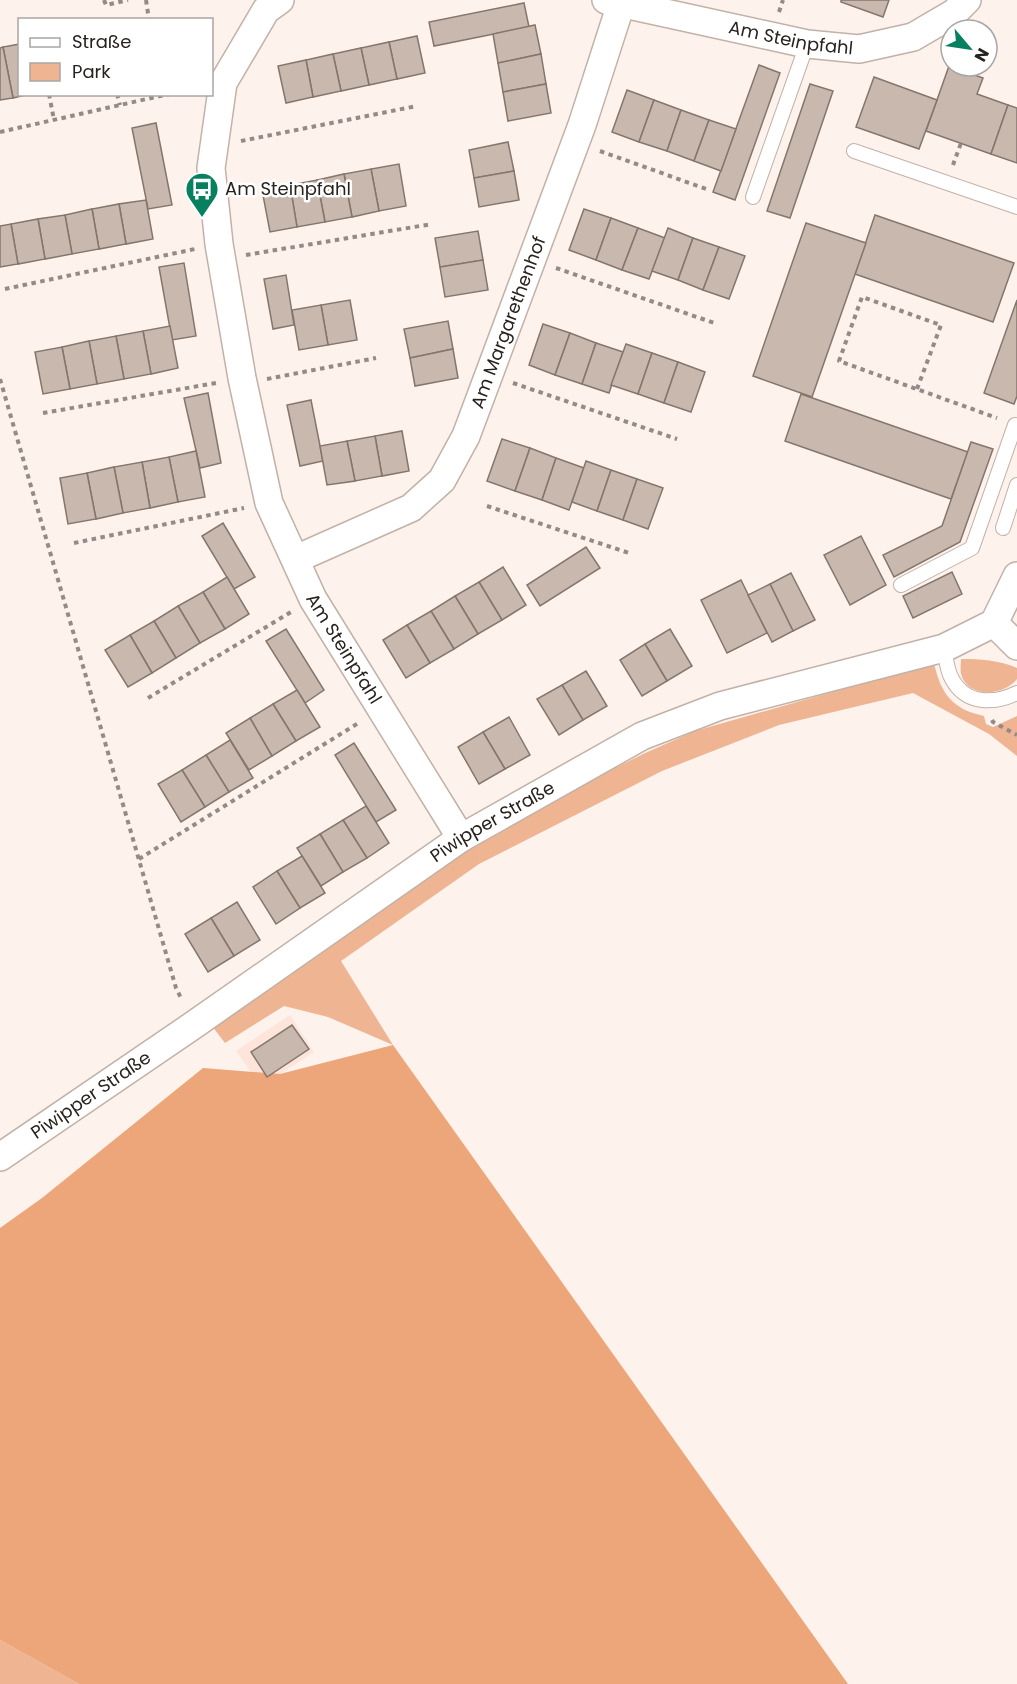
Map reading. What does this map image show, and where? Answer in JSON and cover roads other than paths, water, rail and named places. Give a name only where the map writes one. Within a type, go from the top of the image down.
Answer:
[{"type":"street","name":"Am Steinpfahl","points":[[280,0],[266,10],[223,82],[211,168],[221,252],[242,381],[269,503],[314,599],[461,838]]},
{"type":"street","name":"Am Steinpfahl","points":[[613,2],[807,44],[859,49],[913,37],[954,13],[967,0]]},
{"type":"street","name":"Am Margarethenhof","points":[[296,560],[411,508],[442,480],[466,436],[575,143],[613,2]]},
{"type":"street","points":[[1017,576],[994,623],[1017,646]]},
{"type":"street","name":"Piwipper Straße","points":[[0,1157],[461,838],[642,736],[720,706],[944,648],[994,623]]},
{"type":"lane","points":[[753,197],[807,44]]},
{"type":"lane","points":[[854,151],[1017,207]]},
{"type":"lane","points":[[901,585],[972,548],[1015,425]]},
{"type":"lane","points":[[1003,528],[1017,484]]},
{"type":"lane","points":[[944,648],[951,678],[960,691],[981,701],[1004,699],[1017,693]]},
{"type":"place","name":"Am Steinpfahl","points":[[202,218]]}]
